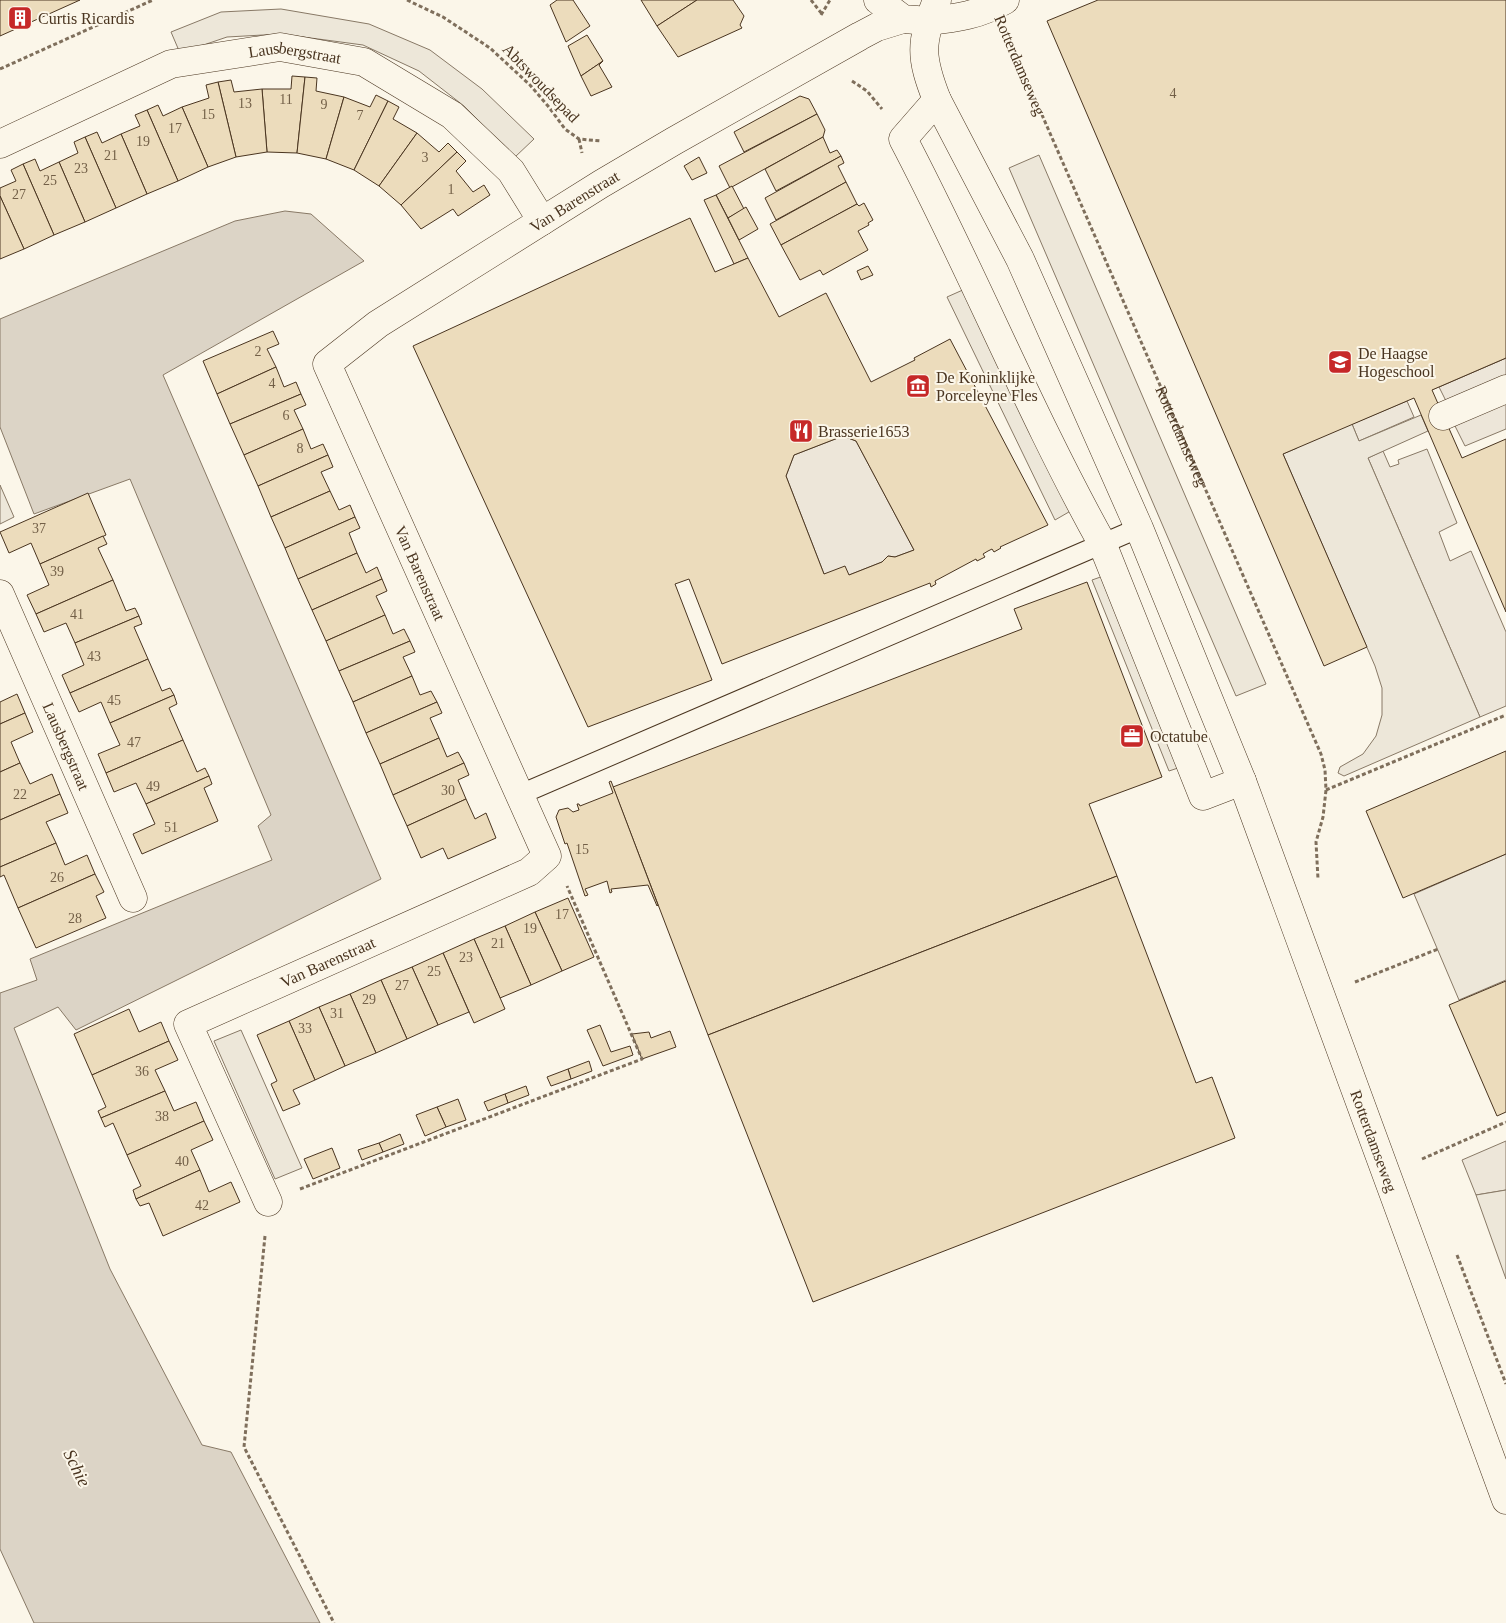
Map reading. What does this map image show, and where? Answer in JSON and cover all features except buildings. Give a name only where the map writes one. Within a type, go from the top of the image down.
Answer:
[{"type":"street","points":[[878,0],[923,13]]},
{"type":"street","name":"Van Barenstraat","points":[[268,1202],[188,1024],[528,872],[546,856],[326,364],[378,324],[542,221],[674,141],[877,27],[923,13],[962,18],[999,3]]},
{"type":"street","name":"Rotterdamseweg","points":[[923,13],[924,64],[937,100],[1020,259],[1139,528],[1242,781],[1506,1500]]},
{"type":"street","name":"Lausbergstraat","points":[[0,144],[171,64],[280,47],[364,62],[452,115],[511,171],[542,221]]},
{"type":"street","points":[[937,100],[903,139],[942,215],[1028,401],[1102,543],[1203,796],[1242,781]]},
{"type":"street","points":[[1443,416],[1506,389]]},
{"type":"street","name":"Lausbergstraat","points":[[0,594],[133,898]]},
{"type":"lane","points":[[519,795],[1139,528]]},
{"type":"path","points":[[0,69],[153,0]]},
{"type":"path","name":"Abtswoudsepad","points":[[406,0],[443,17],[490,48],[530,85],[564,129],[580,139]]},
{"type":"path","points":[[811,0],[822,14]]},
{"type":"path","name":"Rotterdamseweg","points":[[999,3],[1321,754],[1325,770],[1326,790],[1323,817],[1316,842],[1319,880]]},
{"type":"path","points":[[827,54],[836,69],[875,99],[903,139]]},
{"type":"path","points":[[1326,790],[1506,715]]},
{"type":"path","points":[[334,1623],[244,1447],[268,1202],[642,1059],[554,856],[546,856]]},
{"type":"path","points":[[1354,982],[1438,949]]},
{"type":"path","points":[[1422,1159],[1506,1122]]},
{"type":"shaded area","points":[[1506,0],[1506,358],[1352,424],[1359,441],[1421,415],[1428,431],[1368,458],[1480,717],[1344,776],[1338,773],[1340,767],[1363,754],[1376,736],[1382,715],[1382,688],[1375,666],[1283,454],[1297,448]]},
{"type":"shaded area","points":[[281,9],[369,24],[430,50],[482,89],[534,139],[515,157],[464,106],[419,71],[363,45],[281,34],[227,37],[180,53],[171,32],[221,12]]},
{"type":"shaded area","points":[[1039,155],[1266,684],[1236,696],[1009,168]]},
{"type":"shaded area","points":[[974,285],[1081,505],[1055,520],[947,297]]},
{"type":"shaded area","points":[[1506,358],[1506,376],[1446,401],[1439,387]]},
{"type":"shaded area","points":[[1407,401],[1414,417],[1359,441],[1352,424]]},
{"type":"shaded area","points":[[1506,403],[1506,429],[1465,446],[1453,422]]},
{"type":"shaded area","points":[[843,436],[856,441],[914,550],[895,557],[888,556],[882,562],[849,575],[824,574],[786,476],[794,455]]},
{"type":"shaded area","points":[[1427,449],[1457,523],[1439,532],[1450,561],[1471,551],[1506,632],[1506,706],[1480,717],[1368,458],[1383,451],[1390,467],[1399,464],[1398,460]]},
{"type":"shaded area","points":[[0,485],[14,517],[0,524]]},
{"type":"shaded area","points":[[1109,574],[1184,766],[1169,771],[1092,580]]},
{"type":"shaded area","points":[[1506,854],[1506,980],[1459,1000],[1414,894]]},
{"type":"shaded area","points":[[241,1030],[302,1168],[275,1179],[214,1041]]},
{"type":"shaded area","points":[[1506,1141],[1506,1190],[1476,1195],[1462,1160]]},
{"type":"shaded area","points":[[1506,1190],[1506,1279],[1476,1195]]},
{"type":"water","name":"Schie","points":[[285,211],[311,214],[364,261],[163,375],[381,879],[76,1030],[58,1007],[14,1028],[110,1269],[202,1445],[231,1452],[320,1623],[34,1623],[0,1549],[0,993],[37,980],[30,959],[272,860],[258,826],[271,815],[130,479],[34,514],[0,427],[0,319],[235,221]]},
{"type":"place","name":"Curtis Ricardis","points":[[20,18]]},
{"type":"place","name":"De Haagse Hogeschool","points":[[1340,362]]},
{"type":"place","name":"De Koninklijke Porceleyne Fles","points":[[918,386]]},
{"type":"place","name":"Brasserie1653","points":[[801,431]]},
{"type":"place","name":"Octatube","points":[[1132,736]]}]
